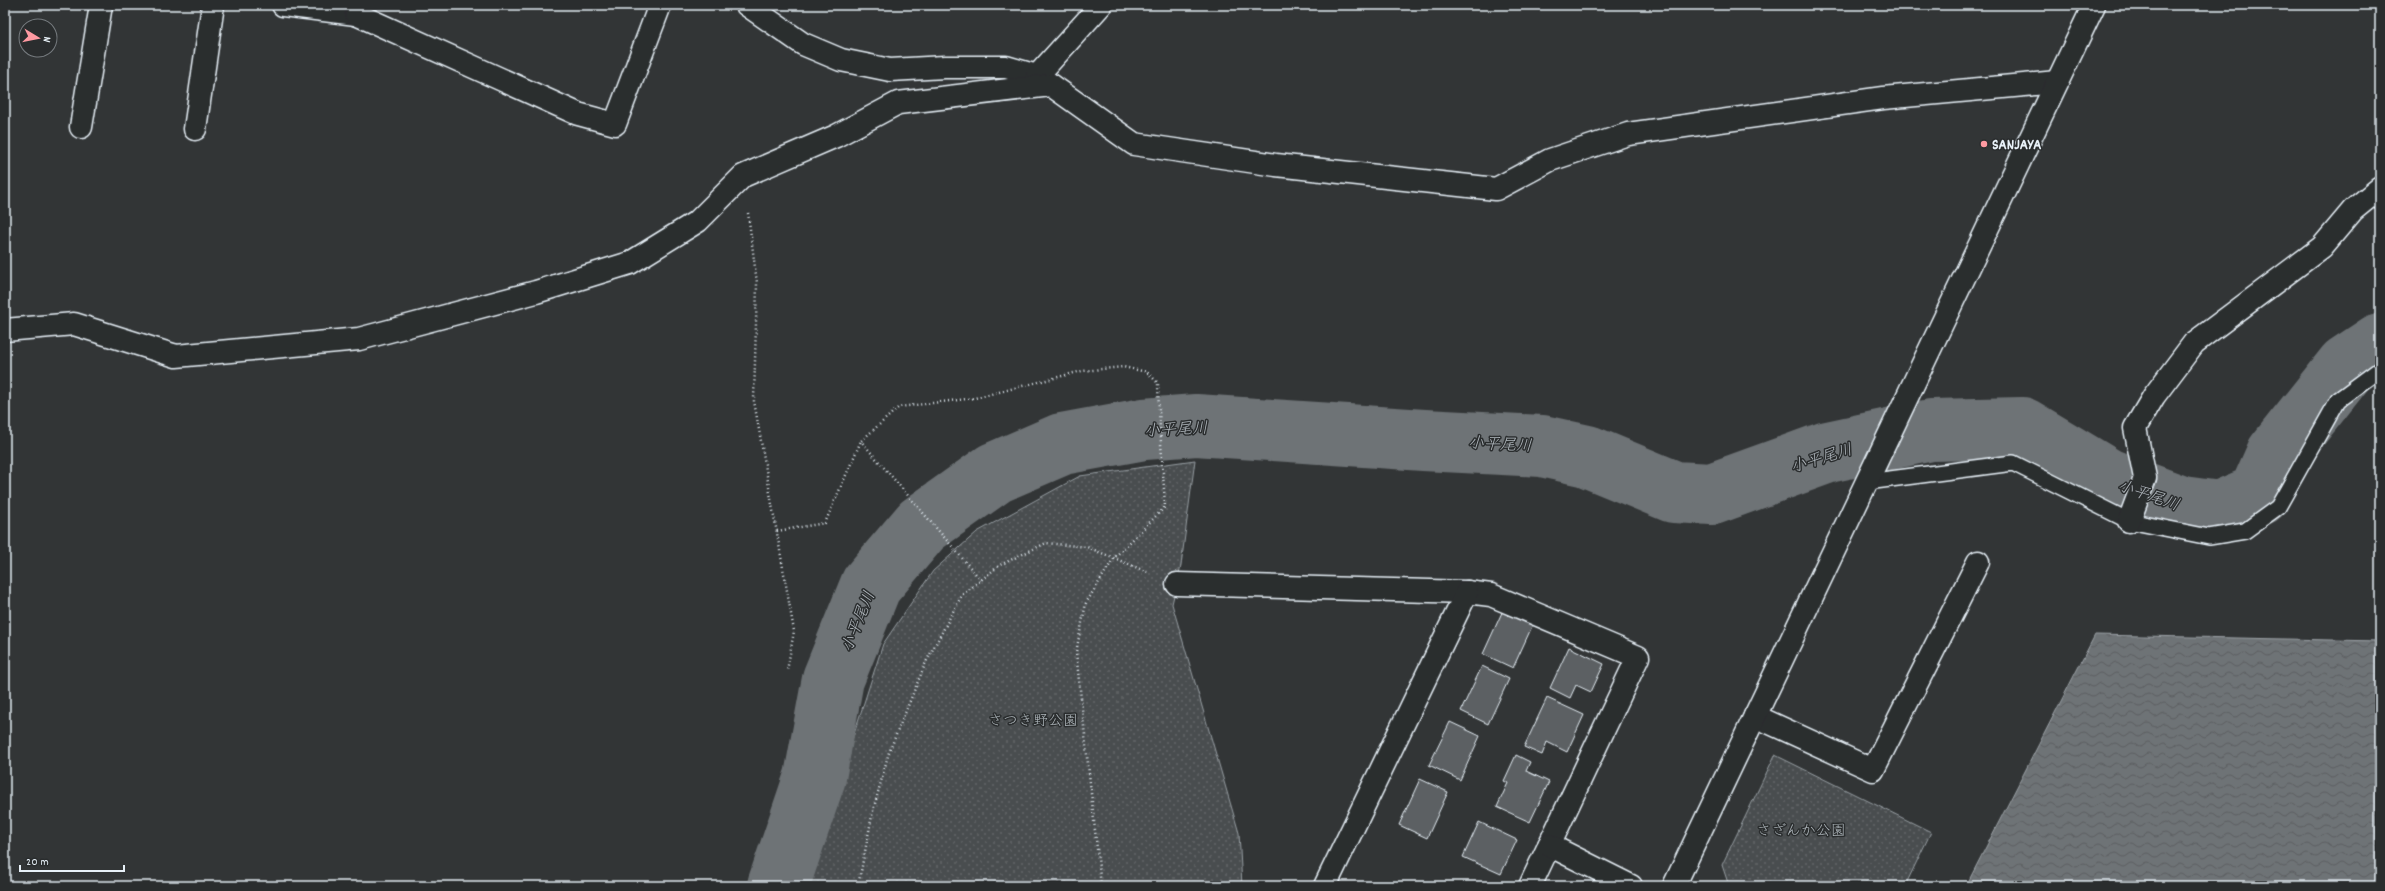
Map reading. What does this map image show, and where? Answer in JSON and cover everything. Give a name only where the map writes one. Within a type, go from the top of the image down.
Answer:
[{"type":"street","points":[[81,128],[101,5]]},
{"type":"street","points":[[195,129],[213,5]]},
{"type":"street","points":[[283,5],[358,10],[578,114],[615,124],[660,5]]},
{"type":"street","points":[[747,5],[803,44],[841,60],[890,70],[945,67],[1006,67],[1044,80],[1134,144],[1276,165],[1496,189],[1550,160],[1628,134],[1883,98],[2057,82]]},
{"type":"street","points":[[5,330],[74,324],[176,356],[359,339],[536,292],[630,263],[698,221],[743,176],[836,136],[898,103],[1044,80],[1101,5]]},
{"type":"street","points":[[1674,886],[2094,5]]},
{"type":"street","points":[[2130,521],[2145,478],[2140,464],[2135,428],[2154,396],[2194,344],[2322,247],[2353,210],[2380,188]]},
{"type":"street","points":[[1755,716],[1873,770],[1978,562]]},
{"type":"street","points":[[1177,584],[1467,592],[1491,595],[1638,657],[1530,886]]},
{"type":"street","points":[[1325,886],[1467,592]]},
{"type":"street","points":[[1549,846],[1631,886]]},
{"type":"lane","points":[[1867,482],[2013,463],[2130,521],[2209,537],[2245,531],[2278,507],[2338,400],[2380,368]]},
{"type":"path","points":[[743,176],[758,283],[754,401],[794,631],[787,671]]},
{"type":"path","points":[[777,531],[824,523],[861,441],[899,407],[975,398],[1082,371],[1123,367],[1147,372],[1158,383],[1158,415],[1160,443],[1163,458],[1165,507],[1114,558],[1086,603],[1076,652],[1101,886]]},
{"type":"path","points":[[861,441],[981,580]]},
{"type":"path","points":[[858,886],[873,811],[889,752],[926,662],[962,595],[1000,565],[1046,543],[1086,547],[1177,584]]},
{"type":"green space","name":"さつき野公園","points":[[1195,460],[1181,565],[1172,604],[1239,833],[1242,886],[809,886],[841,774],[883,644],[933,571],[977,532],[1080,476]]},
{"type":"green space","name":"さざんか公園","points":[[1775,755],[1931,832],[1905,886],[1729,886],[1722,865]]},
{"type":"water","points":[[2095,635],[2380,641],[2380,886],[1966,886]]},
{"type":"building","points":[[1504,608],[1534,622],[1513,668],[1483,654]]},
{"type":"building","points":[[1569,647],[1604,664],[1591,692],[1576,685],[1570,698],[1550,688]]},
{"type":"building","points":[[1482,666],[1509,679],[1488,724],[1461,711]]},
{"type":"building","points":[[1547,698],[1584,715],[1567,752],[1547,742],[1542,755],[1524,747]]},
{"type":"building","points":[[1450,722],[1480,736],[1460,780],[1429,765]]},
{"type":"building","points":[[1516,755],[1530,762],[1526,771],[1549,782],[1530,822],[1497,807],[1508,783],[1504,781]]},
{"type":"building","points":[[1420,779],[1448,792],[1427,838],[1399,825]]},
{"type":"building","points":[[1479,822],[1517,840],[1501,874],[1463,857]]},
{"type":"waterway","name":"小平尾川","points":[[778,886],[815,777],[833,679],[871,585],[922,525],[995,473],[1062,444],[1144,429],[1196,425],[1542,446],[1587,456],[1674,492],[1712,494],[1828,452],[1931,430],[2022,428],[2107,479],[2182,507],[2219,512],[2259,495],[2277,454],[2347,366],[2380,344]]},
{"type":"place","name":"SANJAYA","points":[[1984,144]]}]
